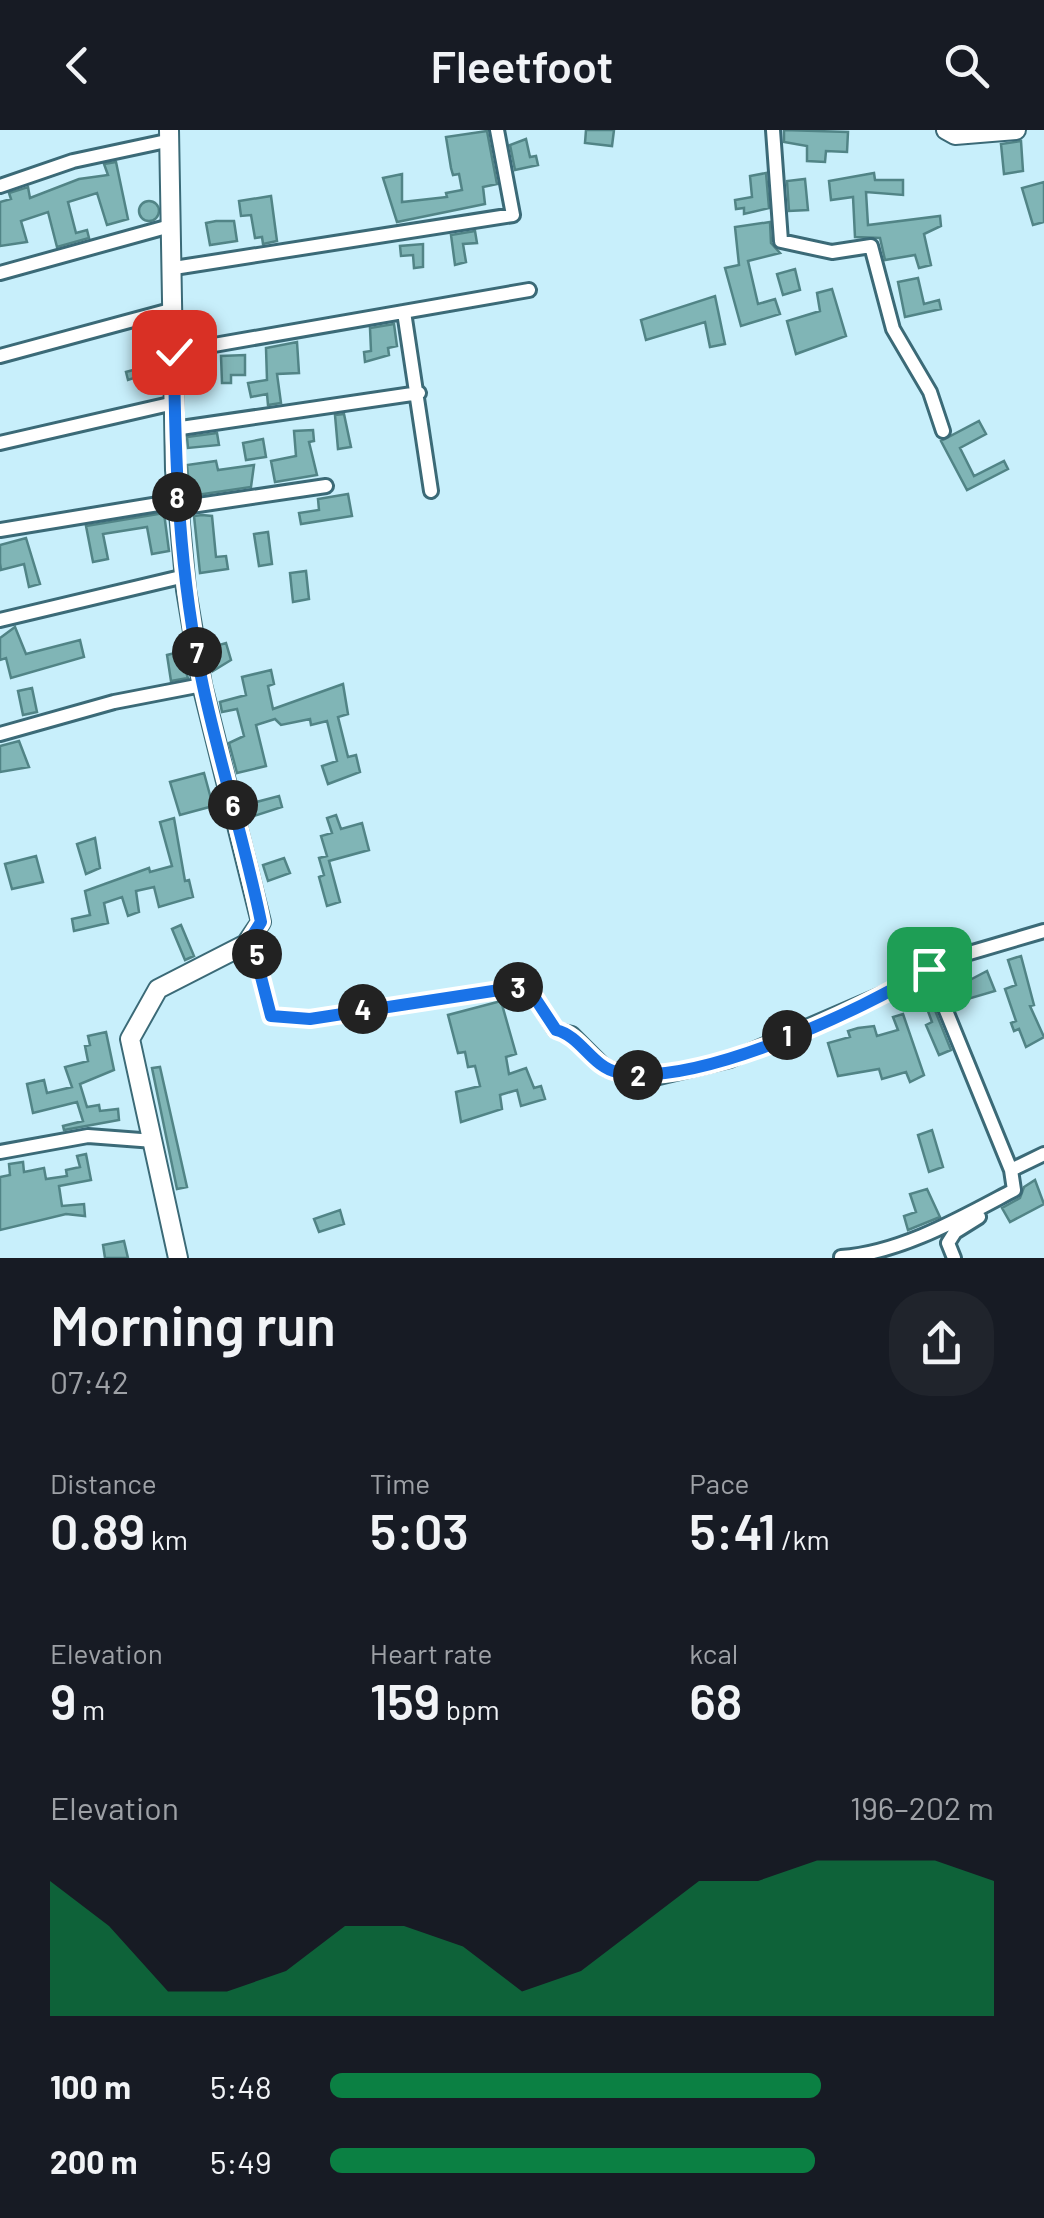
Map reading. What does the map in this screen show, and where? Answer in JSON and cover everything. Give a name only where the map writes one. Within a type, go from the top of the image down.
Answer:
[{"type":"street","points":[[174,268],[514,215],[497,130]]},
{"type":"street","points":[[774,130],[781,241],[832,252],[870,246],[894,328],[930,392],[943,431]]},
{"type":"street","points":[[946,130],[955,136],[1016,130]]},
{"type":"street","points":[[0,186],[170,135],[174,429],[185,576],[202,685],[261,922],[251,938],[158,989],[130,1039],[178,1258]]},
{"type":"street","points":[[0,272],[170,226]]},
{"type":"street","points":[[174,352],[529,290]]},
{"type":"street","points":[[0,356],[174,309]]},
{"type":"street","points":[[404,312],[432,491]]},
{"type":"street","points":[[174,429],[419,394]]},
{"type":"street","points":[[0,443],[174,403]]},
{"type":"street","points":[[0,530],[326,486]]},
{"type":"street","points":[[0,620],[185,576]]},
{"type":"street","points":[[0,734],[114,702],[202,685]]},
{"type":"street","points":[[251,938],[271,1016],[310,1019],[519,987],[533,995],[556,1030],[572,1034],[607,1069],[659,1076],[730,1060],[899,987],[942,961],[1044,931]]},
{"type":"street","points":[[841,1256],[872,1254],[901,1245],[1014,1190],[1011,1170],[929,969]]},
{"type":"street","points":[[0,1152],[88,1136],[154,1140]]},
{"type":"street","points":[[1011,1170],[1044,1154]]},
{"type":"street","points":[[954,1258],[948,1243],[955,1232],[994,1208],[990,1202]]},
{"type":"building","points":[[586,130],[614,130],[612,146],[585,143]]},
{"type":"building","points":[[784,130],[848,132],[847,152],[826,151],[825,162],[807,161],[807,146],[784,142]]},
{"type":"building","points":[[487,131],[497,184],[483,187],[485,204],[397,222],[383,178],[402,174],[402,202],[447,197],[446,193],[462,190],[459,174],[453,175],[446,137]]},
{"type":"building","points":[[526,139],[530,157],[536,156],[538,165],[515,170],[510,145]]},
{"type":"building","points":[[1021,141],[1023,171],[1004,174],[1001,144]]},
{"type":"building","points":[[116,162],[128,219],[107,225],[97,193],[68,202],[76,233],[87,230],[89,238],[57,247],[48,212],[21,221],[27,242],[0,246],[0,202],[11,199],[9,193],[28,187],[30,198],[79,179],[108,175],[104,164]]},
{"type":"building","points":[[766,173],[769,208],[744,214],[744,208],[736,209],[735,200],[752,197],[750,176]]},
{"type":"building","points":[[874,173],[875,180],[903,180],[903,195],[866,192],[868,225],[940,216],[941,226],[924,234],[931,265],[919,268],[915,255],[885,260],[880,238],[855,237],[853,197],[831,200],[829,181]]},
{"type":"building","points":[[805,179],[808,210],[789,211],[787,181]]},
{"type":"building","points":[[1044,182],[1044,222],[1033,225],[1022,188]]},
{"type":"building","points":[[271,196],[277,241],[263,244],[262,237],[255,238],[251,215],[241,216],[239,201]]},
{"type":"building","points":[[149,201],[159,211],[149,221],[139,211]]},
{"type":"building","points":[[234,221],[237,241],[210,245],[206,223]]},
{"type":"building","points":[[770,222],[771,243],[780,253],[748,261],[758,304],[775,299],[780,314],[741,326],[725,268],[739,265],[735,227]]},
{"type":"building","points":[[475,231],[477,243],[463,244],[466,262],[455,265],[451,235]]},
{"type":"building","points":[[423,244],[423,267],[414,268],[413,255],[401,256],[400,246]]},
{"type":"building","points":[[795,269],[800,290],[783,295],[777,274]]},
{"type":"building","points":[[918,278],[924,304],[939,300],[941,309],[905,317],[898,282]]},
{"type":"building","points":[[832,289],[846,336],[796,354],[787,321],[820,311],[817,293]]},
{"type":"building","points":[[715,296],[725,344],[710,347],[705,322],[646,340],[641,320]]},
{"type":"building","points":[[394,324],[397,346],[388,348],[389,355],[365,362],[364,352],[371,351],[370,328]]},
{"type":"building","points":[[297,342],[299,373],[277,374],[281,403],[268,405],[267,394],[251,397],[248,383],[267,380],[266,348]]},
{"type":"building","points":[[160,355],[161,369],[128,380],[126,372],[148,366],[146,359]]},
{"type":"building","points":[[245,355],[245,375],[231,375],[231,383],[222,383],[221,356]]},
{"type":"building","points":[[344,414],[351,447],[338,449],[335,415]]},
{"type":"building","points":[[979,421],[986,434],[960,448],[974,476],[1004,461],[1008,469],[967,490],[941,441]]},
{"type":"building","points":[[313,430],[314,441],[309,442],[317,475],[275,482],[271,461],[296,456],[294,431]]},
{"type":"building","points":[[217,433],[219,445],[188,448],[187,437]]},
{"type":"building","points":[[263,439],[266,457],[246,460],[243,443]]},
{"type":"building","points":[[216,461],[218,470],[254,465],[251,487],[190,496],[187,465]]},
{"type":"building","points":[[348,494],[352,516],[301,524],[299,513],[319,510],[318,499]]},
{"type":"building","points":[[164,513],[169,551],[152,554],[147,527],[103,534],[108,559],[93,562],[86,526]]},
{"type":"building","points":[[194,516],[212,516],[216,557],[226,556],[228,569],[200,573]]},
{"type":"building","points":[[268,532],[272,564],[259,566],[254,534]]},
{"type":"building","points":[[26,538],[40,584],[29,587],[24,564],[1,570],[0,563],[0,545]]},
{"type":"building","points":[[306,571],[309,599],[293,602],[290,573]]},
{"type":"building","points":[[15,627],[26,654],[80,640],[84,657],[11,678],[6,658],[0,660],[0,638]]},
{"type":"building","points":[[226,643],[231,660],[213,671],[209,648]]},
{"type":"building","points":[[179,652],[188,678],[171,681],[167,655]]},
{"type":"building","points":[[271,670],[274,684],[268,686],[273,709],[343,684],[348,714],[338,717],[348,757],[356,755],[360,772],[328,784],[322,766],[337,761],[327,721],[311,725],[310,719],[281,725],[275,719],[256,725],[266,766],[237,773],[229,743],[244,736],[237,709],[222,712],[220,702],[246,695],[242,677]]},
{"type":"building","points":[[32,688],[37,712],[23,715],[18,691]]},
{"type":"building","points":[[19,741],[29,767],[0,772],[0,746]]},
{"type":"building","points":[[204,773],[213,806],[180,815],[170,782]]},
{"type":"building","points":[[279,796],[282,807],[248,818],[245,805]]},
{"type":"building","points":[[336,815],[341,829],[362,823],[369,850],[329,861],[340,902],[327,906],[319,877],[324,875],[319,858],[327,856],[321,836],[332,833],[327,818]]},
{"type":"building","points":[[174,818],[185,881],[189,880],[193,897],[159,907],[154,887],[136,891],[139,912],[128,916],[122,897],[104,903],[108,923],[74,931],[72,919],[90,915],[85,891],[149,868],[150,872],[172,866],[160,822]]},
{"type":"building","points":[[95,838],[100,868],[86,874],[77,844]]},
{"type":"building","points":[[36,856],[43,882],[12,889],[5,864]]},
{"type":"building","points":[[284,858],[290,873],[268,881],[263,865]]},
{"type":"building","points":[[181,925],[194,956],[185,960],[172,929]]},
{"type":"building","points":[[1021,956],[1034,1005],[1030,1006],[1044,1037],[1026,1047],[1019,1029],[1014,1031],[1011,1023],[1016,1021],[1005,989],[1016,985],[1008,960]]},
{"type":"building","points":[[987,971],[995,991],[954,1003],[949,991]]},
{"type":"building","points":[[928,993],[951,1050],[939,1055],[926,1025],[932,1022],[922,995]]},
{"type":"building","points":[[501,1001],[516,1054],[506,1057],[509,1074],[526,1068],[534,1088],[541,1086],[545,1099],[521,1106],[517,1090],[500,1095],[502,1109],[461,1122],[456,1092],[480,1086],[475,1066],[468,1067],[465,1052],[458,1053],[448,1015]]},
{"type":"building","points":[[903,1014],[924,1075],[910,1082],[906,1072],[882,1079],[879,1069],[838,1076],[828,1043],[850,1037],[848,1031],[858,1028],[874,1026],[877,1036],[898,1030],[893,1017]]},
{"type":"building","points":[[106,1032],[114,1070],[80,1084],[87,1107],[99,1105],[100,1111],[118,1109],[119,1120],[64,1130],[63,1126],[83,1121],[77,1102],[33,1113],[27,1084],[44,1080],[47,1093],[72,1087],[65,1067],[88,1061],[88,1036]]},
{"type":"building","points":[[160,1067],[187,1187],[177,1189],[152,1068]]},
{"type":"building","points":[[932,1130],[943,1167],[929,1172],[918,1135]]},
{"type":"building","points":[[86,1154],[91,1180],[59,1186],[62,1206],[84,1204],[85,1216],[66,1214],[0,1230],[0,1177],[10,1175],[9,1164],[23,1162],[24,1172],[44,1168],[46,1179],[67,1176],[66,1170],[80,1167],[77,1156]]},
{"type":"building","points":[[1035,1180],[1044,1204],[1010,1222],[1002,1208],[1020,1198],[1024,1187]]},
{"type":"building","points":[[927,1189],[940,1217],[908,1230],[904,1216],[916,1212],[910,1194]]},
{"type":"building","points":[[340,1210],[344,1224],[319,1232],[314,1219]]},
{"type":"building","points":[[124,1241],[128,1258],[105,1258],[103,1245]]},
{"type":"route","points":[[174,352],[174,470],[186,590],[202,685],[261,922],[251,938],[271,1016],[310,1019],[519,987],[533,995],[556,1030],[572,1034],[607,1069],[659,1076],[730,1060],[899,987],[929,969]]}]
